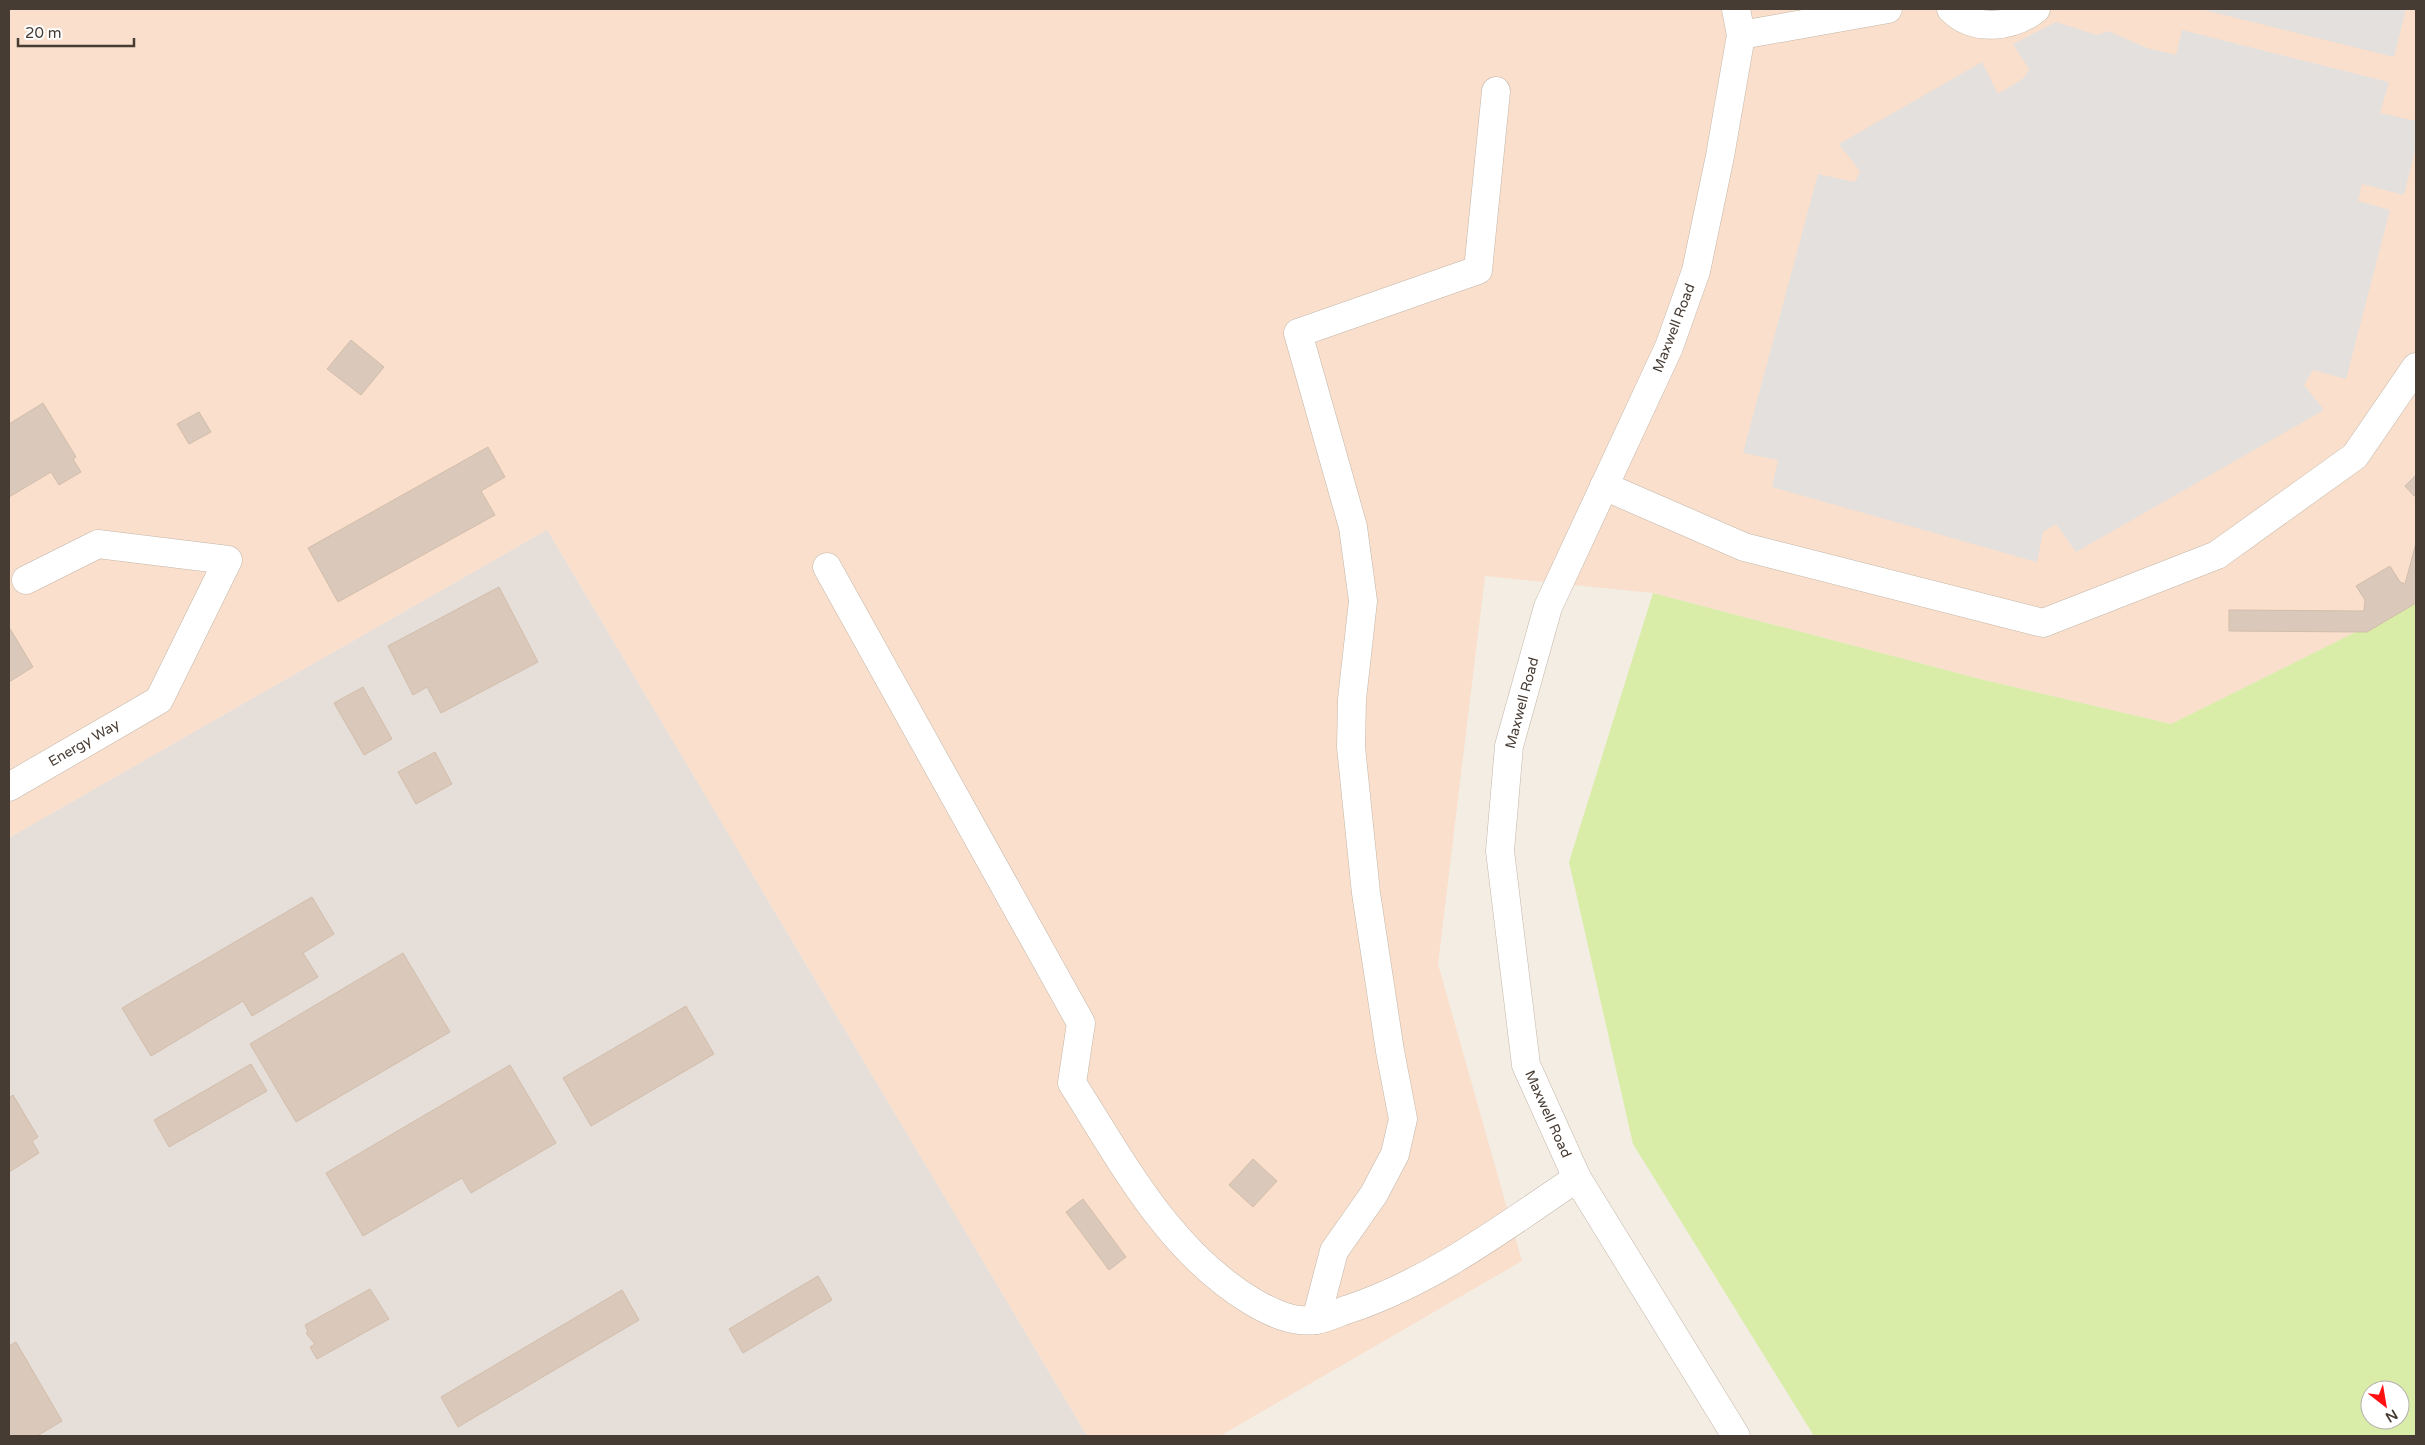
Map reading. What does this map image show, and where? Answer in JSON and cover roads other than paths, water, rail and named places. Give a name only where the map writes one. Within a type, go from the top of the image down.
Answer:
[{"type":"street","name":"Maxwell Road","points":[[1736,9],[1741,35],[1696,271],[1669,347],[1548,607],[1509,746],[1500,851],[1526,1065],[1577,1178],[1736,1436]]},
{"type":"street","points":[[1741,35],[1888,9]]},
{"type":"street","points":[[1951,9],[1971,21],[1989,26],[2007,24],[2025,18],[2036,9]]},
{"type":"street","points":[[1316,1320],[1334,1252],[1374,1194],[1395,1154],[1403,1119],[1390,1051],[1366,893],[1351,747],[1352,700],[1363,602],[1352,527],[1298,333],[1478,270],[1496,91]]},
{"type":"street","points":[[1604,486],[1744,548],[2043,623],[2217,555],[2356,456],[2416,367]]},
{"type":"street","name":"Energy Way","points":[[9,786],[159,700],[228,560],[98,544],[26,580]]},
{"type":"street","points":[[827,567],[1081,1023],[1072,1083],[1147,1200],[1184,1247],[1236,1292],[1277,1316],[1316,1320],[1368,1302],[1422,1279],[1478,1245],[1577,1178]]}]
